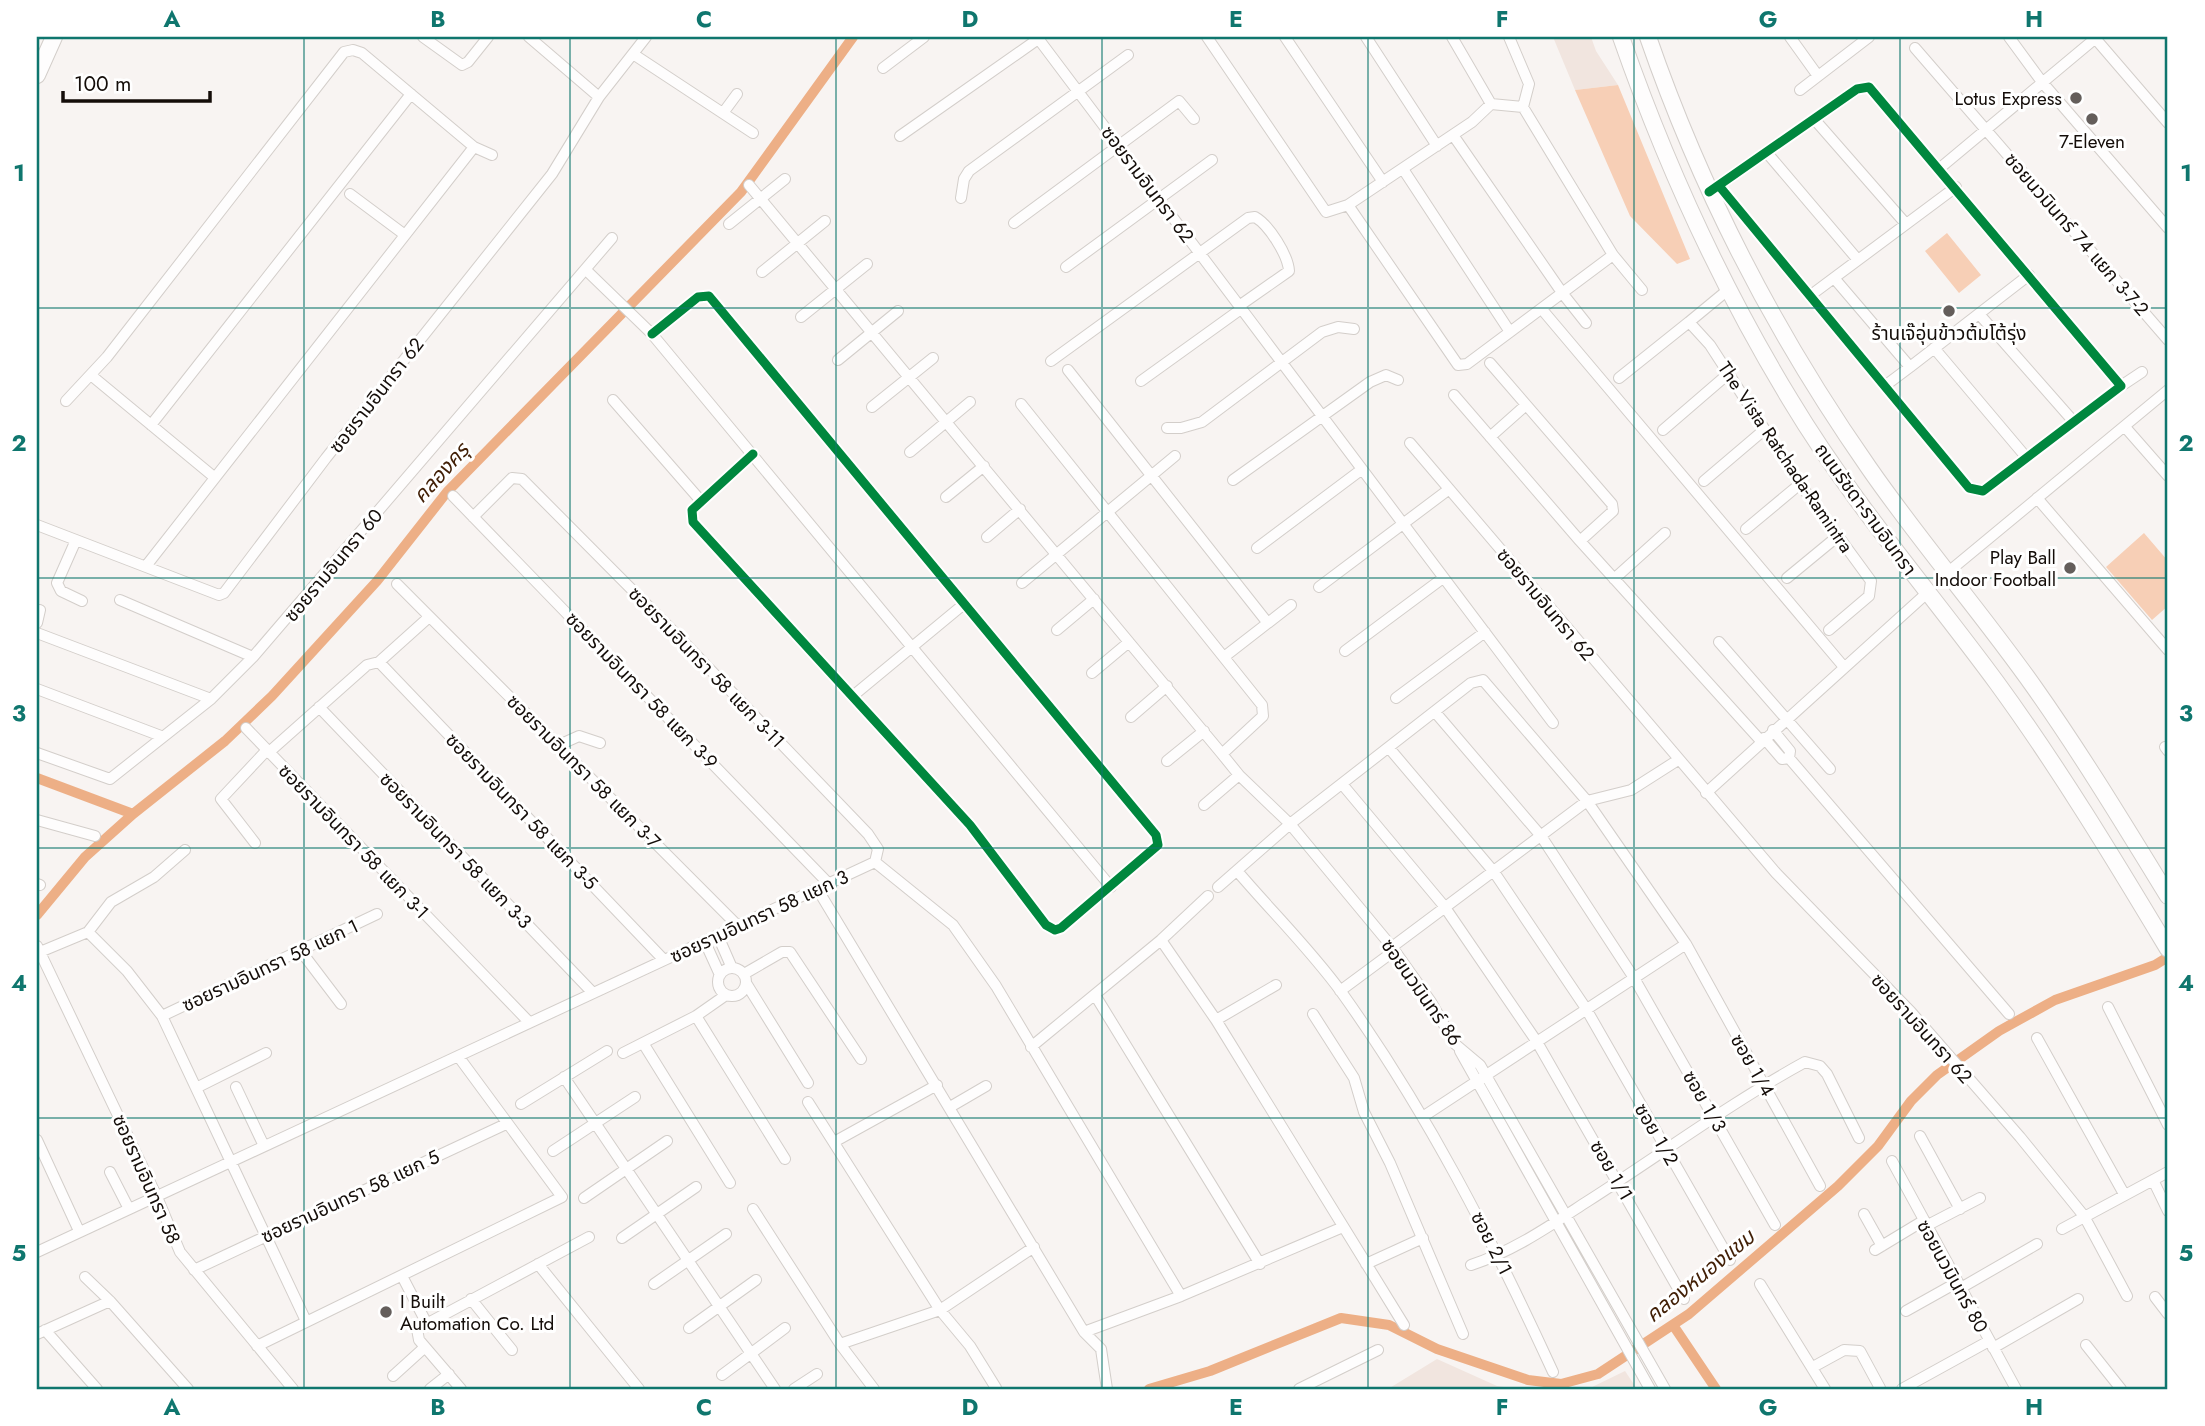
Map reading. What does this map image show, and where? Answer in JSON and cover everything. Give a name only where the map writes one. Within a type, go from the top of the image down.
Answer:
[{"type":"main road","points":[[37,75],[54,37]]},
{"type":"main road","name":"ถนนรัชดา-รามอินทรา","points":[[1621,37],[1672,171],[1728,289],[1791,402],[1828,459],[2025,722],[2168,948]]},
{"type":"main road","name":"ถนนรัชดา-รามอินทรา","points":[[1648,37],[1755,284],[1819,393],[1870,469],[2063,729],[2168,896]]},
{"type":"street","points":[[423,37],[461,65],[468,62],[488,37]]},
{"type":"street","points":[[529,37],[599,97]]},
{"type":"street","name":"ซอยรามอินทรา 62","points":[[37,525],[219,595],[229,589],[326,458],[547,180],[599,97],[646,37]]},
{"type":"street","points":[[883,68],[924,37]]},
{"type":"street","points":[[900,136],[1039,37]]},
{"type":"street","name":"ซอยรามอินทรา 62","points":[[1039,37],[1553,723]]},
{"type":"street","points":[[1207,37],[1321,207],[1330,212],[1348,205],[1403,169],[1453,135],[1491,104],[1523,107]]},
{"type":"street","points":[[1286,37],[1383,182]]},
{"type":"street","points":[[1366,37],[1437,146]]},
{"type":"street","points":[[1452,37],[1491,104]]},
{"type":"street","points":[[1509,37],[1529,84],[1523,107],[1613,255],[1642,290]]},
{"type":"street","points":[[1790,37],[1818,76]]},
{"type":"street","points":[[1800,90],[1867,37]]},
{"type":"street","points":[[2009,37],[2042,82],[2168,228]]},
{"type":"street","points":[[1940,168],[2095,37],[2168,123]]},
{"type":"street","name":"ซอยนวมินทร์ 74 แยก 3-7-2","points":[[1915,48],[2168,340]]},
{"type":"street","points":[[66,401],[92,376],[344,52],[353,50],[362,53],[474,146],[492,155]]},
{"type":"street","points":[[633,54],[753,133]]},
{"type":"street","points":[[961,198],[964,179],[969,171],[1128,55]]},
{"type":"street","points":[[2121,386],[1869,87],[1857,89],[1715,189],[1811,295],[1969,488],[1977,492],[1983,491],[2142,372]]},
{"type":"street","points":[[151,425],[411,94]]},
{"type":"street","points":[[723,113],[737,94]]},
{"type":"street","points":[[1014,223],[1179,101],[1194,119]]},
{"type":"street","points":[[1815,120],[1906,223]]},
{"type":"street","points":[[1453,135],[1586,323]]},
{"type":"street","points":[[146,566],[474,146]]},
{"type":"street","points":[[1768,153],[1858,260]]},
{"type":"street","points":[[1066,267],[1212,160]]},
{"type":"street","points":[[1403,169],[1510,332]]},
{"type":"street","points":[[729,224],[785,179]]},
{"type":"street","name":"ซอยนวมินทร์ 86","points":[[749,185],[1239,775],[1290,824],[1393,949],[1431,1002],[1455,1044],[1480,1065],[1482,1079],[1556,1222],[1629,1356],[1650,1389]]},
{"type":"street","points":[[1811,295],[1956,187]]},
{"type":"street","points":[[350,194],[405,234]]},
{"type":"street","points":[[1348,205],[1455,364],[1467,364],[1613,255]]},
{"type":"street","points":[[1051,361],[1248,218],[1260,219],[1289,264],[1289,271],[1141,381]]},
{"type":"street","points":[[762,272],[825,222]]},
{"type":"street","name":"ซอยรามอินทรา 60","points":[[37,753],[110,779],[211,699],[253,657],[612,238]]},
{"type":"street","points":[[801,317],[867,264]]},
{"type":"street","points":[[586,270],[652,334],[1111,887]]},
{"type":"street","points":[[1886,385],[2029,275]]},
{"type":"street","points":[[1834,278],[1910,367]]},
{"type":"street","points":[[1619,378],[1728,289]]},
{"type":"street","points":[[652,334],[698,297],[709,296],[1157,835],[1158,845],[1061,928],[1051,929],[971,825],[694,522],[692,510],[753,454]]},
{"type":"street","points":[[838,360],[898,311]]},
{"type":"street","points":[[1545,313],[1844,667]]},
{"type":"street","points":[[1979,314],[2074,422]]},
{"type":"street","name":"The Vista Ratchada-Ramintra","points":[[1689,321],[1710,345],[1800,484],[1871,581],[1872,592],[1829,630]]},
{"type":"street","points":[[1167,428],[1181,428],[1202,422],[1281,361],[1331,328],[1354,329]]},
{"type":"street","points":[[1934,348],[2026,457]]},
{"type":"street","points":[[872,407],[933,358]]},
{"type":"street","points":[[1490,363],[1612,504],[1613,511],[1580,541]]},
{"type":"street","points":[[1068,370],[1267,622]]},
{"type":"street","points":[[1663,430],[1728,374]]},
{"type":"street","points":[[1233,480],[1370,382],[1386,375],[1398,380]]},
{"type":"street","points":[[92,376],[215,477]]},
{"type":"street","points":[[1947,573],[2168,390]]},
{"type":"street","points":[[1454,395],[1760,742],[1782,759],[1789,758]]},
{"type":"street","points":[[613,400],[701,501]]},
{"type":"street","points":[[910,452],[970,402]]},
{"type":"street","points":[[1021,404],[1260,701],[1263,716],[1222,754]]},
{"type":"street","points":[[1490,437],[1526,405]]},
{"type":"street","points":[[2125,427],[2168,476]]},
{"type":"street","points":[[1704,481],[1764,430]]},
{"type":"street","name":"ซอยรามอินทรา 62","points":[[1409,443],[1776,873],[1911,1012],[1959,1067],[2080,1218],[2127,1296]]},
{"type":"street","points":[[1022,583],[1175,456]]},
{"type":"street","points":[[946,497],[984,466]]},
{"type":"street","points":[[1257,548],[1361,470]]},
{"type":"street","name":"ซอยรามอินทรา 58 แยก 3-11","points":[[473,517],[512,478],[522,479],[868,834],[878,849],[875,862]]},
{"type":"street","points":[[1746,528],[1800,484]]},
{"type":"street","points":[[1319,587],[1448,490]]},
{"type":"street","name":"ซอยรามอินทรา 58 แยก 3-9","points":[[453,496],[830,885]]},
{"type":"street","points":[[2038,498],[2168,650]]},
{"type":"street","points":[[987,537],[1020,509]]},
{"type":"street","points":[[1614,579],[1665,533]]},
{"type":"street","points":[[1787,578],[1838,536]]},
{"type":"street","points":[[76,540],[57,583],[61,592],[82,601]]},
{"type":"street","points":[[1345,651],[1443,578]]},
{"type":"street","name":"ซอยรามอินทรา 58 แยก 3-7","points":[[397,584],[739,927]]},
{"type":"street","points":[[1706,793],[1927,593]]},
{"type":"street","points":[[1057,630],[1094,599]]},
{"type":"street","points":[[120,600],[253,657]]},
{"type":"street","points":[[854,695],[964,604]]},
{"type":"street","points":[[1224,657],[1291,605]]},
{"type":"street","points":[[37,623],[40,610]]},
{"type":"street","name":"ซอยรามอินทรา 58 แยก 3-1","points":[[428,618],[379,662],[367,665],[267,752],[528,1021]]},
{"type":"street","points":[[1395,698],[1485,632]]},
{"type":"street","points":[[37,633],[211,699]]},
{"type":"street","points":[[1092,673],[1129,642]]},
{"type":"street","points":[[1718,642],[1829,769]]},
{"type":"street","name":"ซอยรามอินทรา 58 แยก 3-5","points":[[379,662],[664,960]]},
{"type":"street","name":"ซอย 1/4","points":[[1435,712],[1475,680],[1483,680],[1587,801],[1686,944],[1820,1186]]},
{"type":"street","points":[[1131,717],[1167,686]]},
{"type":"street","points":[[37,689],[161,737]]},
{"type":"street","name":"ซอยรามอินทรา 58 แยก 3-3","points":[[319,707],[593,993]]},
{"type":"street","points":[[1218,887],[1290,824],[1435,712]]},
{"type":"street","name":"ซอย 1/3","points":[[1435,712],[1541,836],[1634,978],[1775,1225]]},
{"type":"street","points":[[246,728],[267,752],[220,799],[256,843]]},
{"type":"street","points":[[1773,730],[1790,751],[1789,758],[2009,1014]]},
{"type":"street","points":[[1167,761],[1204,731]]},
{"type":"street","points":[[559,745],[579,736],[600,743]]},
{"type":"street","name":"ซอย 1/2","points":[[1389,748],[1494,872],[1585,1007],[1730,1260]]},
{"type":"street","points":[[1340,991],[1444,906],[1494,872],[1587,801],[1631,790],[1678,760]]},
{"type":"street","points":[[1204,805],[1239,775]]},
{"type":"street","name":"ซอย 1/1","points":[[1342,784],[1444,906],[1537,1042],[1619,1181],[1684,1299]]},
{"type":"street","points":[[37,820],[95,836]]},
{"type":"street","points":[[38,949],[88,932],[111,902],[154,877],[185,850]]},
{"type":"street","points":[[875,862],[953,925],[996,986],[1181,1296]]},
{"type":"street","name":"ซอยรามอินทรา 58 แยก 3","points":[[37,1252],[528,1021],[739,927],[875,862]]},
{"type":"street","name":"ซอย 2/1","points":[[1238,872],[1340,991],[1424,1116],[1500,1255],[1553,1372]]},
{"type":"street","points":[[818,890],[1084,1332],[1101,1349],[1107,1389]]},
{"type":"street","points":[[1031,1048],[1161,940],[1209,895]]},
{"type":"street","name":"ซอยรามอินทรา 58 แยก 1","points":[[162,1016],[377,914]]},
{"type":"street","points":[[88,932],[127,971],[162,1016],[306,1321]]},
{"type":"street","points":[[718,936],[732,968],[745,978],[807,1083]]},
{"type":"street","points":[[1161,940],[1216,1020],[1404,1325]]},
{"type":"street","points":[[705,942],[720,975],[720,988],[726,995]]},
{"type":"street","points":[[1424,1116],[1585,1007],[1686,944]]},
{"type":"street","name":"ซอยรามอินทรา 58","points":[[38,949],[157,1197],[180,1252],[293,1389]]},
{"type":"street","points":[[300,950],[341,1004]]},
{"type":"street","points":[[623,1053],[696,1016],[726,995],[739,994],[745,978],[782,952],[790,952],[861,1059]]},
{"type":"street","points":[[720,975],[732,968]]},
{"type":"street","points":[[1216,1020],[1276,985]]},
{"type":"street","points":[[1095,995],[1259,1264]]},
{"type":"street","points":[[2108,1007],[2168,1125]]},
{"type":"street","points":[[1312,1014],[1354,1078],[1359,1089],[1359,1100],[1423,1238],[1463,1334]]},
{"type":"street","points":[[696,1016],[785,1159]]},
{"type":"street","points":[[2037,1038],[2124,1194]]},
{"type":"street","points":[[643,1043],[730,1183]]},
{"type":"street","points":[[521,1104],[607,1051]]},
{"type":"street","points":[[196,1088],[266,1054]]},
{"type":"street","points":[[257,1346],[562,1197],[458,1056]]},
{"type":"street","points":[[1471,1265],[1500,1255],[1556,1222],[1764,1085],[1805,1062],[1812,1062],[1826,1073],[1859,1138]]},
{"type":"street","points":[[564,1077],[775,1389]]},
{"type":"street","name":"ซอยนวมินทร์ 86","points":[[1482,1079],[1567,1214],[1640,1349],[1665,1389]]},
{"type":"street","points":[[834,1142],[937,1085]]},
{"type":"street","points":[[950,1107],[986,1086]]},
{"type":"street","points":[[236,1087],[264,1146]]},
{"type":"street","points":[[553,1152],[635,1097]]},
{"type":"street","points":[[808,1102],[940,1310],[970,1346],[996,1388]]},
{"type":"street","name":"ซอยรามอินทรา 58 แยก 5","points":[[194,1270],[506,1124]]},
{"type":"street","points":[[1920,1136],[1960,1209]]},
{"type":"street","points":[[37,1140],[79,1231]]},
{"type":"street","points":[[584,1198],[667,1141]]},
{"type":"street","name":"ซอยนวมินทร์ 80","points":[[1892,1161],[1957,1286],[2016,1389]]},
{"type":"street","points":[[110,1172],[130,1209]]},
{"type":"street","points":[[2062,1228],[2168,1172]]},
{"type":"street","points":[[2152,1180],[2168,1211]]},
{"type":"street","points":[[622,1238],[696,1187]]},
{"type":"street","points":[[1864,1214],[1878,1248],[1980,1198]]},
{"type":"street","points":[[753,1209],[840,1344],[874,1389]]},
{"type":"street","points":[[1084,1332],[1181,1296],[1343,1227]]},
{"type":"street","points":[[654,1284],[726,1234]]},
{"type":"street","points":[[461,1389],[425,1347],[416,1332],[471,1299],[589,1237]]},
{"type":"street","points":[[1366,1265],[1423,1238]]},
{"type":"street","points":[[1906,1311],[2038,1244]]},
{"type":"street","points":[[840,1344],[940,1310],[1034,1247]]},
{"type":"street","points":[[538,1264],[639,1389]]},
{"type":"street","points":[[402,1276],[427,1324]]},
{"type":"street","points":[[85,1277],[110,1301],[188,1389]]},
{"type":"street","points":[[689,1328],[756,1280]]},
{"type":"street","points":[[1760,1284],[1825,1389]]},
{"type":"street","points":[[2155,1297],[2168,1314]]},
{"type":"street","points":[[471,1299],[512,1350]]},
{"type":"street","points":[[1902,1389],[2078,1299]]},
{"type":"street","points":[[97,1389],[41,1332],[110,1301]]},
{"type":"street","points":[[722,1375],[785,1328]]},
{"type":"street","points":[[2085,1345],[2121,1389]]},
{"type":"street","points":[[393,1376],[425,1347]]},
{"type":"street","points":[[1629,1356],[1640,1349]]},
{"type":"street","points":[[1299,1389],[1378,1350]]},
{"type":"street","points":[[1813,1367],[1844,1350],[1860,1350],[1880,1388]]},
{"type":"street","points":[[430,1389],[449,1374]]},
{"type":"street","points":[[794,1389],[817,1374]]},
{"type":"shaded area","points":[[1553,37],[1591,37],[1596,51],[1618,85],[1575,90]]},
{"type":"shaded area","points":[[1618,85],[1690,259],[1677,264],[1630,216],[1575,90]]},
{"type":"shaded area","points":[[1947,233],[1981,275],[1959,293],[1925,251]]},
{"type":"shaded area","points":[[2144,533],[2168,561],[2168,606],[2152,620],[2106,567]]},
{"type":"shaded area","points":[[1437,1359],[1497,1386],[1518,1389],[1388,1389]]},
{"type":"shaded area","points":[[1625,1371],[1637,1389],[1588,1389]]},
{"type":"waterway","name":"คลองครุ","points":[[37,915],[85,857],[133,814],[225,741],[272,696],[377,581],[447,492],[741,192],[853,37]]},
{"type":"waterway","points":[[37,778],[133,814]]},
{"type":"waterway","name":"คลองหนองแขม","points":[[1149,1389],[1210,1371],[1341,1318],[1389,1325],[1437,1349],[1528,1380],[1561,1384],[1598,1374],[1689,1314],[1838,1186],[1878,1146],[1911,1101],[1937,1075],[1999,1031],[2055,1000],[2155,965],[2168,957]]},
{"type":"waterway","points":[[1673,1325],[1716,1389]]},
{"type":"cycle path","points":[[1709,192],[1857,89],[1869,87],[2121,386],[1983,491],[1969,488],[1720,187]]},
{"type":"cycle path","points":[[652,334],[698,297],[709,296],[1156,835],[1158,845],[1061,928],[1055,930],[1046,925],[970,825],[693,522],[692,510],[753,454]]},
{"type":"place","name":"Lotus Express","points":[[2076,98]]},
{"type":"place","name":"7-Eleven","points":[[2092,119]]},
{"type":"place","name":"ร้านเจ๊อุ่นข้าวต้มโต้รุ่ง","points":[[1949,311]]},
{"type":"place","name":"Play Ball Indoor Football","points":[[2070,568]]},
{"type":"place","name":"I Built Automation Co. Ltd","points":[[386,1312]]}]
